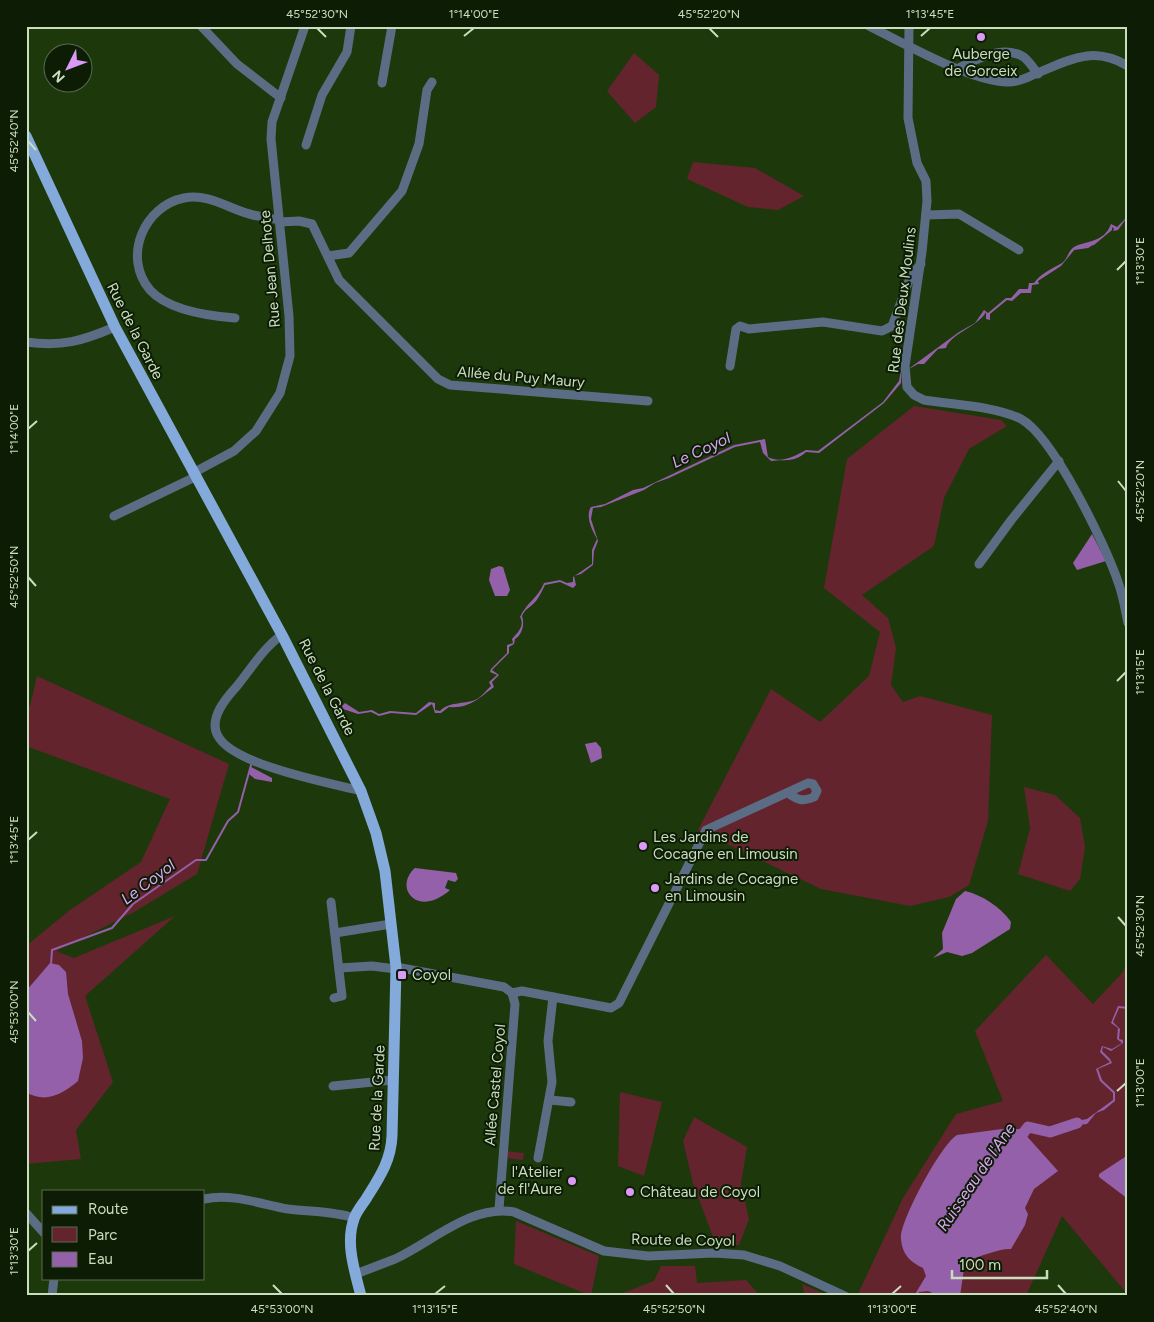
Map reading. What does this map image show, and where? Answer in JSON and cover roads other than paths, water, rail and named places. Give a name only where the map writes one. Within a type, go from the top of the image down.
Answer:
[{"type":"main road","name":"Rue de la Garde","points":[[26,136],[115,327],[282,635],[361,791],[376,833],[385,871],[396,968],[392,1143],[389,1159],[354,1218],[351,1248],[360,1296]]},
{"type":"street","points":[[201,26],[237,64],[281,98]]},
{"type":"street","name":"Rue Jean Delhote","points":[[114,516],[194,475],[234,451],[256,431],[280,393],[290,356],[289,316],[271,139],[272,122],[305,26]]},
{"type":"street","points":[[306,145],[322,95],[347,52],[351,26]]},
{"type":"street","points":[[382,83],[392,26]]},
{"type":"street","points":[[869,26],[979,77],[1008,82],[1038,74],[1081,55],[1106,56],[1128,66]]},
{"type":"street","name":"Rue des Deux Moulins","points":[[909,26],[908,118],[917,163],[926,181],[926,215],[921,264],[905,366],[907,386],[914,396],[924,400],[1008,413],[1033,428],[1059,461],[1119,583],[1128,623]]},
{"type":"street","points":[[959,68],[984,55],[1013,53],[1024,56],[1038,74]]},
{"type":"street","points":[[328,256],[349,253],[402,191],[419,144],[427,90],[432,82]]},
{"type":"street","points":[[235,318],[189,312],[151,291],[142,276],[138,259],[138,241],[146,222],[164,205],[185,198],[212,199],[252,215],[280,221]]},
{"type":"street","points":[[926,215],[959,214],[1020,250]]},
{"type":"street","name":"Allée du Puy Maury","points":[[280,221],[299,221],[312,224],[340,280],[438,379],[450,385],[648,401]]},
{"type":"street","points":[[730,366],[736,330],[740,326],[749,329],[823,322],[882,331],[892,326],[911,275],[921,264]]},
{"type":"street","points":[[26,342],[48,345],[64,344],[82,340],[115,327]]},
{"type":"street","points":[[979,564],[1059,461]]},
{"type":"street","points":[[282,635],[222,702],[216,722],[218,736],[232,751],[251,759],[300,776],[361,791]]},
{"type":"street","points":[[339,968],[372,966],[396,968],[504,987],[512,993],[522,991],[611,1008],[618,1003],[706,830],[788,793]]},
{"type":"street","points":[[331,902],[342,996],[334,998]]},
{"type":"street","points":[[335,933],[391,924]]},
{"type":"street","name":"Allée Castel Coyol","points":[[499,1209],[515,1004],[512,993]]},
{"type":"street","points":[[538,1158],[552,1082],[548,1041],[553,997]]},
{"type":"street","points":[[333,1086],[394,1080]]},
{"type":"street","points":[[550,1100],[571,1102]]},
{"type":"street","points":[[205,1199],[220,1196],[290,1209],[342,1214],[354,1218]]},
{"type":"street","points":[[356,1274],[396,1258],[459,1223],[499,1209]]},
{"type":"street","name":"Route de Coyol","points":[[499,1209],[514,1212],[604,1251],[648,1256],[714,1253],[744,1255],[780,1266],[845,1296]]},
{"type":"street","points":[[26,1213],[42,1231]]},
{"type":"street","points":[[52,1296],[54,1280]]},
{"type":"water","points":[[1128,216],[1118,230],[1113,231],[1112,227],[1112,230],[1094,245],[1075,249],[1061,266],[1038,281],[1039,284],[1032,285],[1031,293],[1021,293],[1012,301],[1007,300],[990,314],[990,320],[986,319],[986,312],[977,322],[953,338],[946,348],[938,349],[924,364],[918,364],[907,370],[959,332],[975,323],[984,310],[988,313],[1006,298],[1011,298],[1019,289],[1028,289],[1029,283],[1034,283],[1043,274],[1064,262],[1074,247],[1100,238],[1111,224],[1117,227]]},
{"type":"water","points":[[901,371],[901,383],[884,403],[819,453],[806,452],[798,458],[771,461],[763,453],[760,442],[735,447],[655,483],[644,490],[601,507],[593,508],[591,519],[598,541],[594,551],[593,565],[575,576],[592,564],[592,550],[597,539],[589,519],[591,507],[605,504],[633,490],[643,488],[734,445],[765,439],[768,457],[778,460],[797,455],[806,450],[818,451],[883,402],[899,381]]},
{"type":"water","points":[[1092,534],[1106,561],[1077,570],[1073,563]]},
{"type":"water","points":[[499,566],[503,567],[510,590],[507,596],[495,596],[489,580],[491,569]]},
{"type":"water","points":[[574,576],[576,585],[573,588],[560,582],[545,585],[537,600],[525,610],[522,616],[522,629],[514,644],[509,647],[509,653],[492,670],[499,675],[492,682],[494,687],[473,702],[462,706],[449,707],[441,713],[435,713],[432,704],[416,715],[391,713],[379,716],[371,712],[358,714],[340,708],[345,703],[359,712],[372,710],[379,714],[390,711],[416,713],[429,702],[435,703],[435,710],[440,711],[447,706],[477,699],[491,686],[489,682],[497,675],[490,672],[491,669],[507,653],[507,645],[513,643],[512,639],[521,626],[520,617],[525,608],[539,593],[544,583],[560,580],[567,583],[573,582]]},
{"type":"water","points":[[596,742],[601,748],[602,758],[591,763],[585,744]]},
{"type":"water","points":[[251,767],[272,778],[272,782],[255,779],[249,774]]},
{"type":"water","points":[[415,868],[456,873],[458,879],[455,882],[448,880],[445,888],[450,890],[438,898],[419,901],[412,897],[408,891],[407,884],[409,876]]},
{"type":"water","points":[[965,891],[997,907],[1011,922],[1010,929],[972,953],[962,956],[947,952],[933,958],[943,949],[942,933],[956,899]]},
{"type":"water","points":[[50,963],[59,965],[66,972],[68,994],[82,1041],[83,1058],[78,1081],[54,1096],[40,1097],[26,1092],[26,991]]},
{"type":"water","points":[[1118,1006],[1128,1007],[1128,1009],[1119,1008],[1113,1022],[1120,1029],[1119,1039],[1123,1040],[1123,1043],[1111,1051],[1103,1047],[1102,1051],[1112,1063],[1098,1069],[1102,1080],[1115,1092],[1115,1101],[1104,1110],[1096,1113],[1087,1124],[1062,1127],[1066,1123],[1071,1124],[1087,1119],[1113,1100],[1113,1093],[1100,1081],[1096,1069],[1110,1062],[1100,1052],[1102,1046],[1112,1049],[1122,1043],[1117,1039],[1118,1028],[1111,1023]]},
{"type":"water","points":[[1026,1125],[1051,1131],[1054,1128],[1060,1129],[1062,1127],[1061,1130],[1056,1130],[1052,1134],[1034,1128],[1028,1130]]},
{"type":"water","points":[[1014,1127],[1015,1129],[1021,1129],[1058,1171],[1034,1189],[1025,1208],[1028,1214],[1025,1225],[1011,1249],[996,1251],[968,1260],[964,1269],[960,1296],[939,1296],[928,1291],[919,1292],[917,1296],[914,1296],[926,1276],[923,1268],[914,1263],[905,1253],[901,1239],[902,1230],[914,1201],[932,1167],[950,1141],[957,1135],[1005,1130]]},
{"type":"water","points":[[1128,1155],[1128,1199],[1099,1177],[1099,1174]]},
{"type":"waterway","name":"Le Coyol","points":[[1074,249],[1091,245]]},
{"type":"waterway","name":"Le Coyol","points":[[51,965],[52,950],[112,928],[133,904],[196,860],[206,860],[228,821],[238,812],[251,765]]},
{"type":"waterway","name":"Ruisseau de l'Ane","points":[[1015,1144],[1028,1127],[1050,1132],[1077,1123]]},
{"type":"place","name":"Auberge de Gorceix","points":[[981,37]]},
{"type":"place","name":"Les Jardins de Cocagne en Limousin","points":[[643,846]]},
{"type":"place","name":"Jardins de Cocagne en Limousin","points":[[655,888]]},
{"type":"place","name":"Coyol","points":[[402,975]]},
{"type":"place","name":"l'Atelier de fl'Aure","points":[[572,1181]]},
{"type":"place","name":"Château de Coyol","points":[[630,1192]]}]
